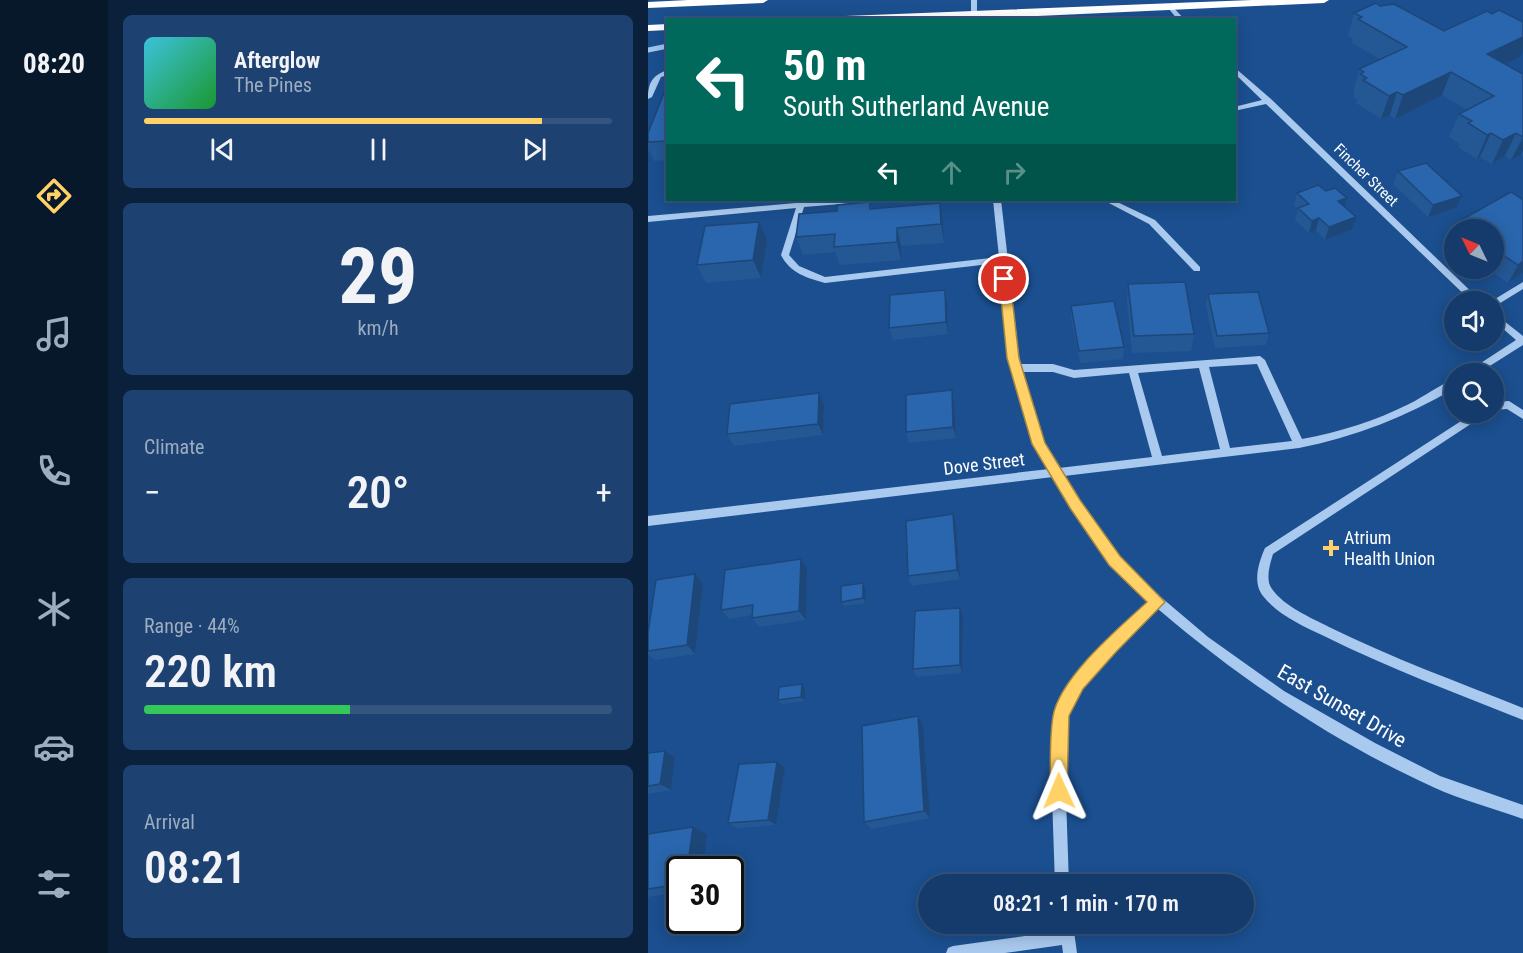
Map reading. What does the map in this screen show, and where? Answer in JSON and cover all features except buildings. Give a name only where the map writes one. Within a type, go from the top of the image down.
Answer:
[{"type":"highway","points":[[648,5],[764,0]]},
{"type":"highway","points":[[974,18],[1323,0]]},
{"type":"highway","points":[[648,28],[666,27]]},
{"type":"street","points":[[974,0],[974,18]]},
{"type":"street","points":[[1171,8],[1180,18]]},
{"type":"street","name":"Fincher Street","points":[[1236,71],[1467,291]]},
{"type":"street","points":[[648,97],[658,76],[666,73]]},
{"type":"street","points":[[1236,109],[1268,101]]},
{"type":"street","points":[[648,219],[843,201]]},
{"type":"street","name":"East Sunset Drive","points":[[997,201],[1016,368],[1039,444],[1075,504],[1114,560],[1204,641],[1280,694],[1370,748],[1437,782],[1523,812]]},
{"type":"street","points":[[1109,201],[1152,222],[1197,269]]},
{"type":"street","points":[[801,205],[785,255],[788,261],[811,276],[825,280],[1002,260]]},
{"type":"street","points":[[1504,297],[1523,285]]},
{"type":"street","points":[[1486,363],[1523,340],[1504,324]]},
{"type":"street","points":[[1016,368],[1053,368],[1074,374],[1260,360],[1299,444]]},
{"type":"street","points":[[1203,364],[1226,452]]},
{"type":"street","points":[[1133,371],[1158,460]]},
{"type":"street","name":"Dove Street","points":[[648,521],[1299,444],[1331,438],[1385,421],[1444,388]]},
{"type":"street","points":[[1504,405],[1509,405],[1523,415]]},
{"type":"street","points":[[1467,423],[1269,551],[1262,571],[1267,593],[1296,617],[1419,673],[1523,714]]},
{"type":"street","points":[[1062,874],[1058,767],[1061,715],[1077,684],[1110,646],[1158,602]]},
{"type":"street","points":[[954,953],[1047,934]]},
{"type":"street","points":[[1067,934],[1070,953]]},
{"type":"waterway","points":[[648,50],[666,46]]},
{"type":"place","name":"Atrium Health Union","points":[[1331,548]]},
{"type":"route","points":[[1004,279],[1013,358],[1039,444],[1075,504],[1114,560],[1158,602],[1110,646],[1077,684],[1061,715],[1059,791]]}]
